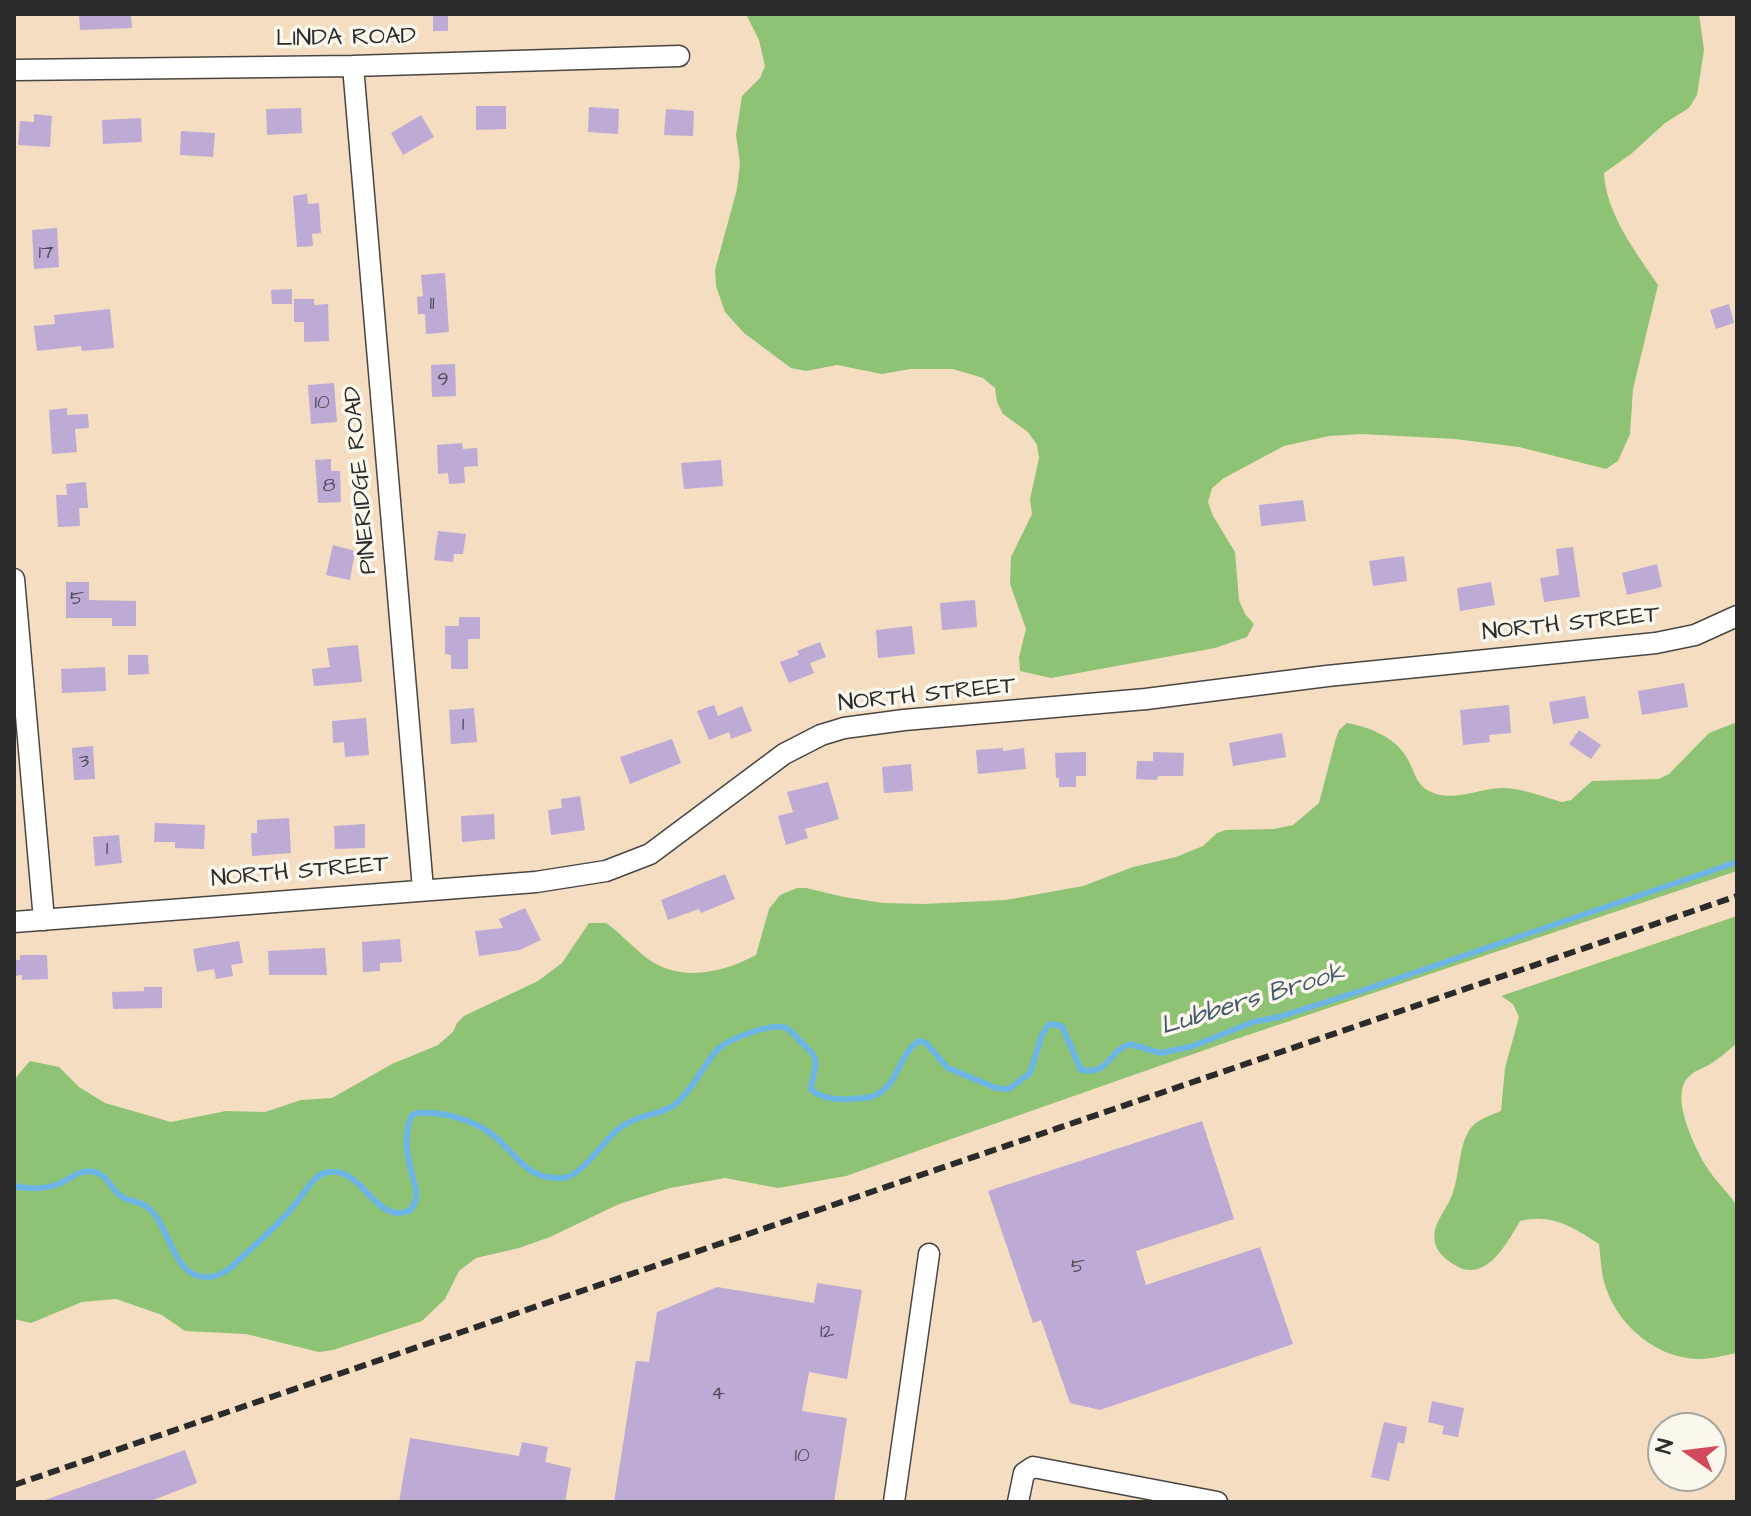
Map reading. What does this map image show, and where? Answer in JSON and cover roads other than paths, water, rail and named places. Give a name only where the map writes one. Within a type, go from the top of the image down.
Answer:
[{"type":"street","name":"LINDA ROAD","points":[[14,70],[353,66],[679,56]]},
{"type":"street","name":"PINERIDGE ROAD","points":[[353,66],[423,889]]},
{"type":"street","points":[[14,579],[44,920]]},
{"type":"street","name":"NORTH STREET","points":[[14,922],[559,879],[606,871],[650,854],[784,754],[821,735],[844,728],[1133,701],[1327,676],[1656,643],[1695,635],[1737,616]]},
{"type":"street","points":[[894,1502],[929,1254]]},
{"type":"street","points":[[1018,1502],[1027,1469],[1035,1467],[1217,1502]]},
{"type":"waterway","name":"Lubbers Brook","points":[[14,1186],[46,1187],[84,1172],[100,1174],[121,1196],[144,1205],[153,1213],[186,1269],[209,1277],[224,1272],[269,1233],[323,1173],[342,1173],[388,1211],[399,1213],[411,1210],[416,1191],[407,1134],[412,1115],[418,1113],[447,1115],[476,1125],[493,1135],[531,1171],[550,1178],[563,1178],[584,1166],[625,1124],[677,1103],[718,1049],[761,1029],[786,1028],[811,1051],[815,1062],[811,1089],[827,1097],[865,1098],[880,1093],[893,1079],[906,1054],[919,1041],[926,1043],[948,1068],[996,1088],[1009,1089],[1030,1073],[1042,1035],[1049,1024],[1062,1026],[1081,1070],[1091,1071],[1103,1066],[1116,1052],[1130,1044],[1161,1053],[1193,1046],[1253,1022],[1279,1017],[1370,988],[1737,862]]},
{"type":"railway","points":[[14,1485],[1737,896]]}]
